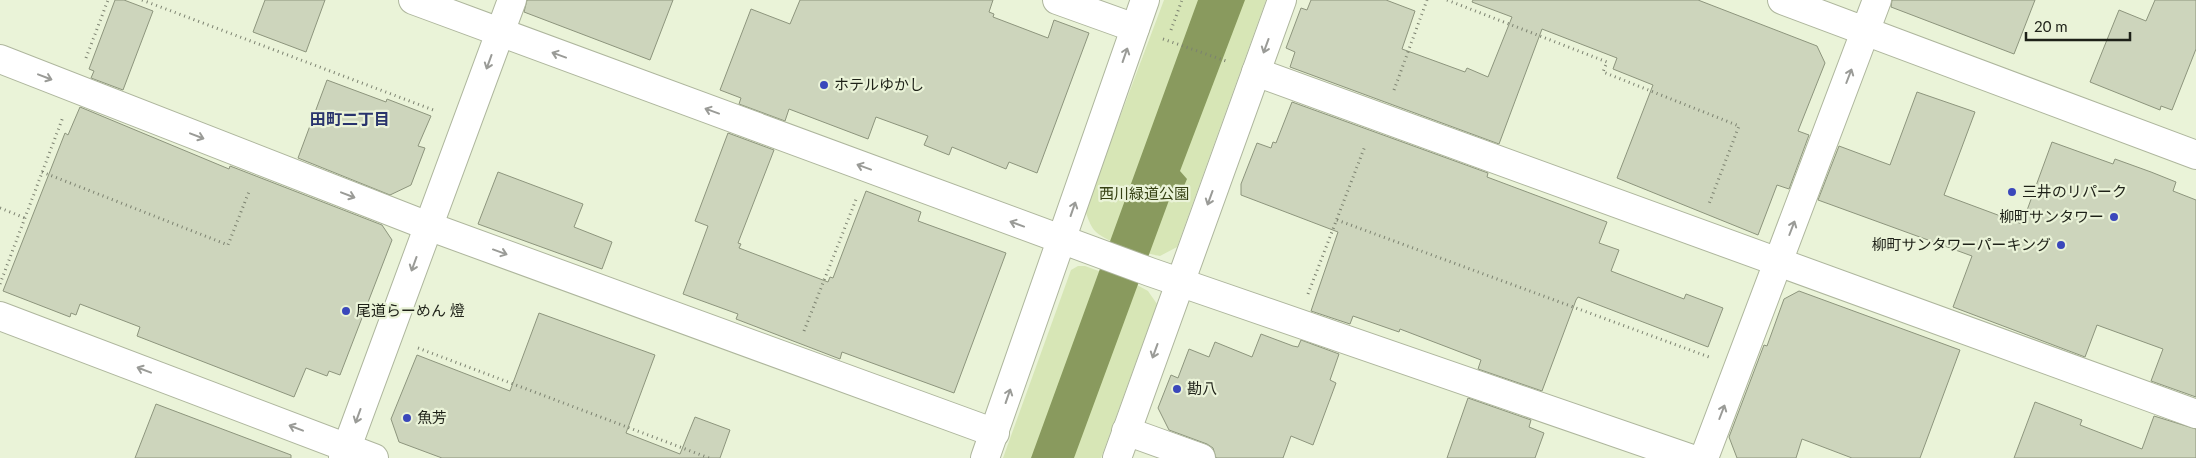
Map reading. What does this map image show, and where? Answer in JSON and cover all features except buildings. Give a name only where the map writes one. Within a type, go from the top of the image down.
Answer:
[{"type":"street","points":[[413,0],[1098,254],[1689,458]]},
{"type":"street","points":[[345,452],[512,0]]},
{"type":"street","points":[[1057,0],[1135,28]]},
{"type":"street","points":[[0,59],[428,226],[793,359],[990,446],[1145,0]]},
{"type":"street","points":[[1116,458],[1282,0]]},
{"type":"street","points":[[1782,0],[2196,155]]},
{"type":"street","points":[[1704,458],[1877,0]]},
{"type":"street","points":[[1256,72],[2196,414]]},
{"type":"street","points":[[0,316],[345,452],[374,458]]},
{"type":"street","points":[[1126,431],[1201,458]]},
{"type":"path","points":[[0,284],[108,0]]},
{"type":"path","points":[[142,0],[437,112]]},
{"type":"path","points":[[1297,323],[1427,0]]},
{"type":"path","points":[[1447,0],[1607,62],[1603,72],[1739,126],[1698,233]]},
{"type":"path","points":[[1177,44],[1225,61]]},
{"type":"path","points":[[42,172],[228,245],[261,160]]},
{"type":"path","points":[[793,359],[868,169]]},
{"type":"path","points":[[0,208],[25,218]]},
{"type":"path","points":[[1337,220],[1738,368]]},
{"type":"path","points":[[409,345],[709,458]]},
{"type":"green space","name":"西川緑道公園","points":[[1164,0],[1266,0],[1177,247],[1160,256],[1126,247],[1101,236],[1092,227],[1085,210]]},
{"type":"green space","points":[[1078,266],[1085,266],[1137,285],[1148,291],[1157,304],[1101,458],[1003,458],[1071,270]]},
{"type":"shaded area","points":[[1198,0],[1245,0],[1180,171],[1187,179],[1184,186],[1175,184],[1074,458],[1031,458]]},
{"type":"place","name":"ホテルゆかし","points":[[824,85]]},
{"type":"place","name":"三井のリパーク","points":[[2012,192]]},
{"type":"place","name":"柳町サンタワー","points":[[2114,217]]},
{"type":"place","name":"柳町サンタワーパーキング","points":[[2061,245]]},
{"type":"place","name":"尾道らーめん 燈","points":[[346,311]]},
{"type":"place","name":"勘八","points":[[1177,389]]},
{"type":"place","name":"魚芳","points":[[407,418]]},
{"type":"district","name":"田町二丁目","points":[[350,119]]}]
